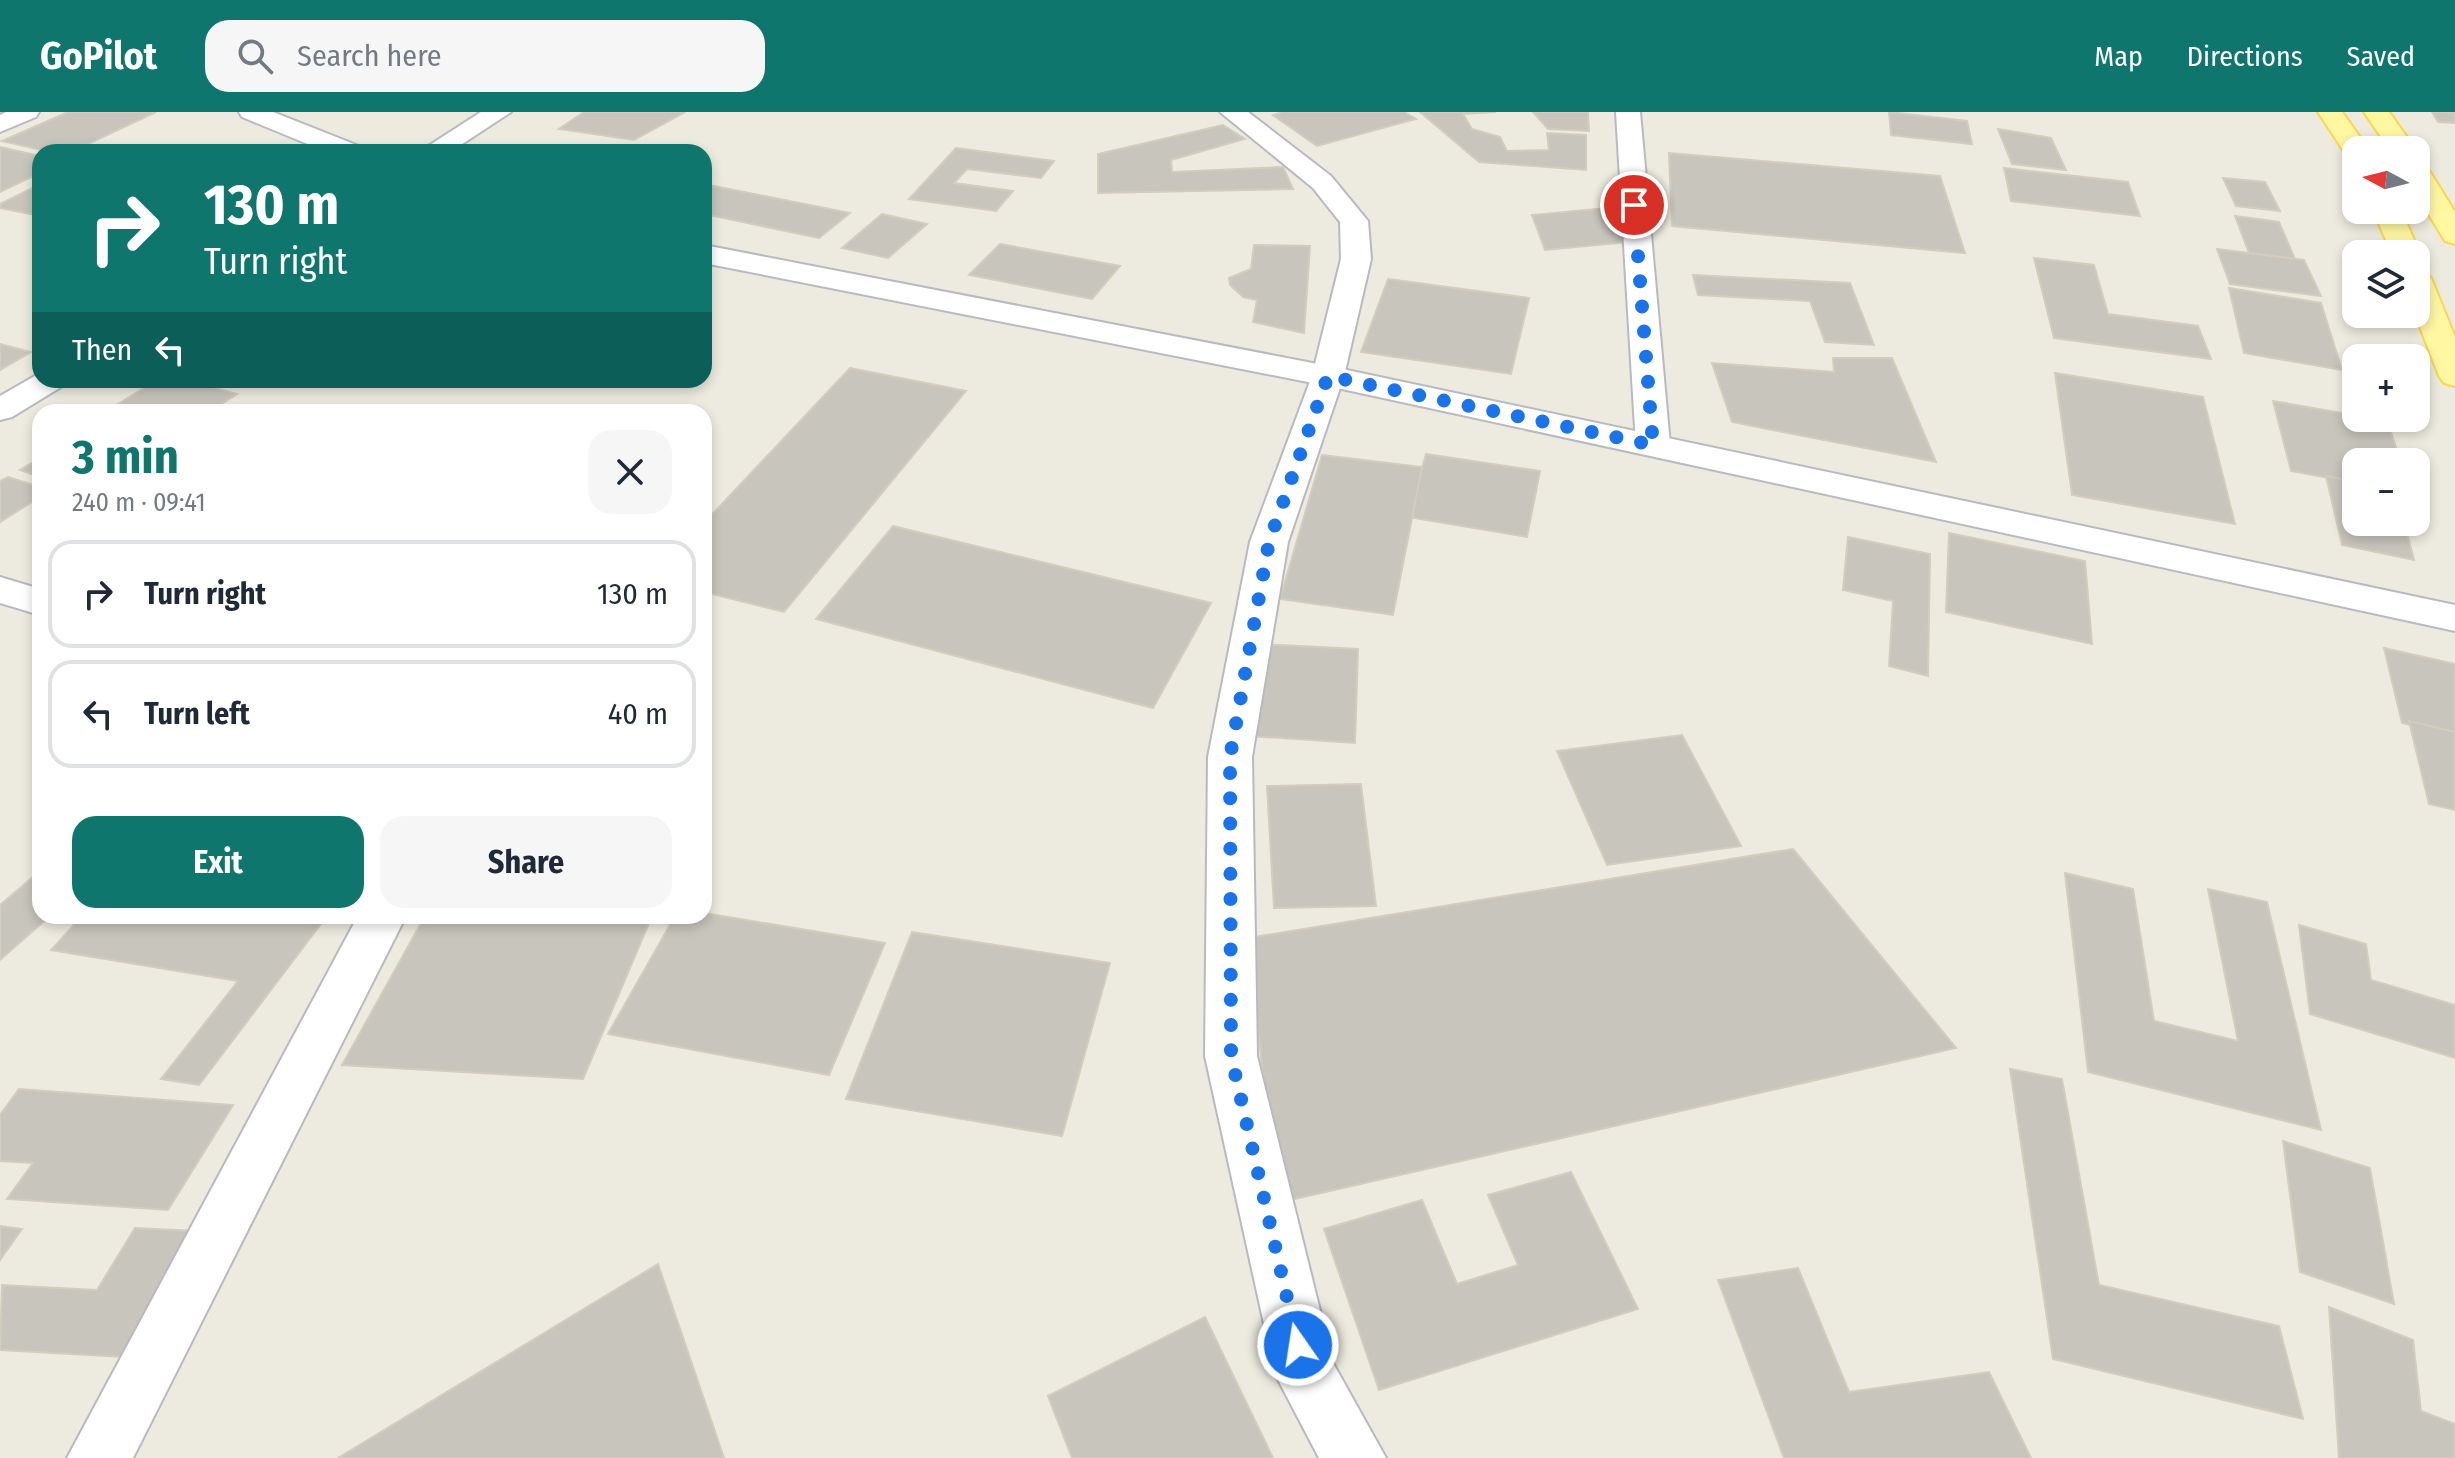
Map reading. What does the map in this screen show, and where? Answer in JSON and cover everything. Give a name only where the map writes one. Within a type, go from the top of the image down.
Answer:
[{"type":"main road","points":[[2330,112],[2346,136]]},
{"type":"main road","points":[[2376,112],[2393,136]]},
{"type":"main road","points":[[2430,193],[2455,235]]},
{"type":"main road","points":[[2430,313],[2455,376]]},
{"type":"street","points":[[0,124],[27,112]]},
{"type":"street","points":[[251,112],[330,144]]},
{"type":"street","points":[[445,144],[499,112]]},
{"type":"street","points":[[1232,112],[1322,182],[1354,221],[1356,259],[1328,376],[1269,542],[1230,757],[1231,1056],[1305,1374],[1354,1458]]},
{"type":"street","points":[[1628,112],[1653,445]]},
{"type":"street","points":[[712,256],[1328,376],[2455,618]]},
{"type":"street","points":[[0,410],[37,388]]},
{"type":"street","points":[[0,590],[32,600]]},
{"type":"street","points":[[99,1458],[378,924]]},
{"type":"building","points":[[68,112],[156,112],[88,144],[32,144],[32,148],[2,141]]},
{"type":"building","points":[[584,112],[685,112],[634,140],[559,129]]},
{"type":"building","points":[[1283,112],[1404,112],[1416,119],[1317,146],[1273,115]]},
{"type":"building","points":[[1420,112],[1496,112],[1463,114],[1472,129],[1500,137],[1507,151],[1549,150],[1547,133],[1586,135],[1586,170],[1479,162]]},
{"type":"building","points":[[1533,112],[1588,112],[1589,131],[1548,129]]},
{"type":"building","points":[[1889,112],[1967,121],[1972,144],[1891,135]]},
{"type":"building","points":[[2432,112],[2455,112],[2455,123],[2438,122]]},
{"type":"building","points":[[1223,125],[1245,139],[1171,160],[1172,172],[1283,167],[1293,189],[1098,193],[1098,154]]},
{"type":"building","points":[[1998,129],[2051,138],[2066,170],[2012,164]]},
{"type":"building","points":[[0,147],[32,154],[32,177],[0,192]]},
{"type":"building","points":[[956,148],[1054,161],[1041,178],[967,169],[954,183],[1013,191],[996,211],[909,199]]},
{"type":"building","points":[[1669,153],[1940,176],[1965,253],[1672,226]]},
{"type":"building","points":[[2004,168],[2128,182],[2140,216],[2011,201]]},
{"type":"building","points":[[2223,178],[2265,182],[2280,211],[2236,206]]},
{"type":"building","points":[[712,186],[850,213],[819,238],[712,216]]},
{"type":"building","points":[[32,188],[32,214],[0,208],[0,204]]},
{"type":"building","points":[[1617,207],[1630,242],[1545,250],[1532,215]]},
{"type":"building","points":[[882,214],[927,224],[888,258],[842,248]]},
{"type":"building","points":[[2235,216],[2279,222],[2295,259],[2249,253]]},
{"type":"building","points":[[1000,244],[1120,266],[1092,299],[969,275]]},
{"type":"building","points":[[1254,245],[1310,246],[1304,333],[1253,322],[1257,300],[1243,297],[1230,285],[1229,278],[1251,269]]},
{"type":"building","points":[[2217,249],[2304,260],[2321,296],[2230,284]]},
{"type":"building","points":[[2034,258],[2094,265],[2108,314],[2198,326],[2211,359],[2054,338]]},
{"type":"building","points":[[1693,275],[1850,283],[1874,345],[1825,342],[1810,301],[1698,295]]},
{"type":"building","points":[[1388,279],[1529,298],[1511,374],[1361,352]]},
{"type":"building","points":[[2229,288],[2321,303],[2342,370],[2244,353]]},
{"type":"building","points":[[0,344],[31,352],[0,370]]},
{"type":"building","points":[[1833,358],[1892,358],[1936,462],[1732,422],[1712,363],[1834,372]]},
{"type":"building","points":[[850,368],[966,391],[784,612],[712,594],[712,515]]},
{"type":"building","points":[[2055,373],[2203,397],[2235,524],[2072,495]]},
{"type":"building","points":[[144,388],[216,388],[237,394],[221,404],[118,404]]},
{"type":"building","points":[[2273,401],[2342,413],[2342,432],[2391,432],[2396,448],[2342,448],[2342,480],[2291,471]]},
{"type":"building","points":[[1426,454],[1540,471],[1527,537],[1408,517]]},
{"type":"building","points":[[1322,455],[1422,467],[1393,615],[1280,599]]},
{"type":"building","points":[[32,463],[32,474],[20,470]]},
{"type":"building","points":[[2326,476],[2342,479],[2342,536],[2408,536],[2414,560],[2342,545]]},
{"type":"building","points":[[8,477],[32,484],[32,502],[0,522],[0,481]]},
{"type":"building","points":[[893,526],[1211,603],[1153,708],[816,619]]},
{"type":"building","points":[[1949,533],[2085,561],[2092,644],[1946,612]]},
{"type":"building","points":[[1848,537],[1930,554],[1928,676],[1889,666],[1893,601],[1843,590]]},
{"type":"building","points":[[1258,644],[1358,649],[1355,743],[1250,736]]},
{"type":"building","points":[[2384,648],[2455,664],[2455,736],[2402,723]]},
{"type":"building","points":[[2409,721],[2455,732],[2455,810],[2429,804]]},
{"type":"building","points":[[1682,735],[1741,846],[1607,865],[1557,751]]},
{"type":"building","points":[[1361,784],[1376,906],[1274,908],[1267,786]]},
{"type":"building","points":[[1793,849],[1956,1048],[1277,1203],[1248,938]]},
{"type":"building","points":[[2065,873],[2133,889],[2154,1021],[2238,1041],[2208,889],[2267,902],[2321,1130],[2088,1072]]},
{"type":"building","points":[[32,878],[32,924],[41,924],[0,960],[0,905]]},
{"type":"building","points":[[712,914],[885,943],[829,1075],[608,1034],[670,924],[712,924]]},
{"type":"building","points":[[75,924],[321,924],[199,1085],[161,1079],[238,981],[51,950]]},
{"type":"building","points":[[421,924],[649,924],[583,1079],[342,1065]]},
{"type":"building","points":[[2299,925],[2366,944],[2371,980],[2455,1005],[2455,1058],[2310,1014]]},
{"type":"building","points":[[912,932],[1110,963],[1062,1136],[846,1099]]},
{"type":"building","points":[[2010,1069],[2062,1079],[2099,1285],[2279,1326],[2303,1419],[2053,1359]]},
{"type":"building","points":[[19,1089],[233,1105],[168,1210],[7,1199],[33,1163],[0,1161],[0,1115]]},
{"type":"building","points":[[2283,1141],[2370,1168],[2394,1304],[2300,1272]]},
{"type":"building","points":[[1571,1172],[1638,1309],[1379,1390],[1324,1229],[1422,1200],[1457,1284],[1518,1265],[1488,1195]]},
{"type":"building","points":[[0,1226],[22,1229],[0,1260]]},
{"type":"building","points":[[135,1228],[195,1231],[124,1357],[0,1350],[2,1285],[97,1290]]},
{"type":"building","points":[[658,1264],[724,1458],[338,1458]]},
{"type":"building","points":[[1798,1268],[1849,1392],[1989,1372],[2031,1458],[1784,1458],[1718,1280]]},
{"type":"building","points":[[2329,1307],[2413,1340],[2421,1411],[2455,1424],[2455,1458],[2339,1458]]},
{"type":"building","points":[[1205,1317],[1273,1458],[1072,1458],[1048,1396]]},
{"type":"route","points":[[1298,1345],[1231,1056],[1230,757],[1269,542],[1328,376],[1653,445],[1634,205]]}]
